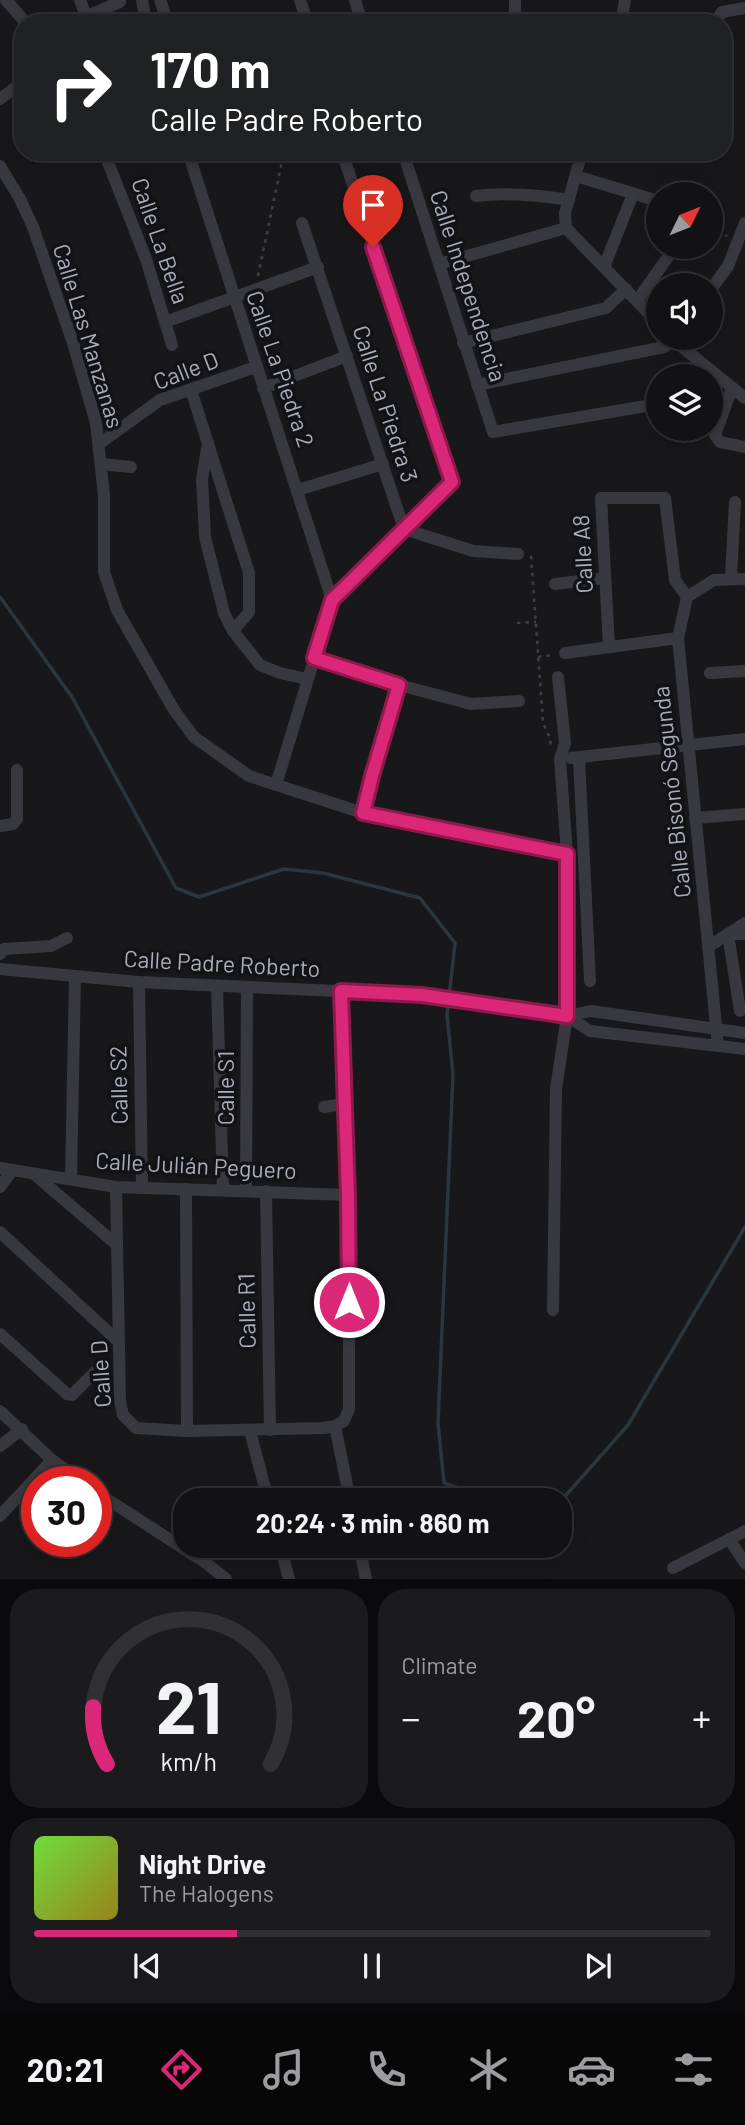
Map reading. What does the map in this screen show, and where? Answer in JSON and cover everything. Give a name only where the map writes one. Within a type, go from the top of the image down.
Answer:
[{"type":"street","points":[[6,0],[18,14]]},
{"type":"street","points":[[91,14],[120,2]]},
{"type":"street","points":[[721,14],[745,8]]},
{"type":"street","name":"Calle La Bella","points":[[108,161],[146,259],[172,345]]},
{"type":"street","name":"Calle La Piedra 2","points":[[191,161],[256,367],[299,490],[332,600]]},
{"type":"street","points":[[276,785],[332,600],[452,482],[345,161]]},
{"type":"street","name":"Calle Independencia","points":[[406,161],[493,432],[646,406]]},
{"type":"street","points":[[580,161],[565,213],[566,228],[646,310]]},
{"type":"street","name":"Calle Las Manzanas","points":[[0,166],[24,208],[53,284],[96,423],[104,495],[104,572],[117,610],[174,710],[194,737],[249,776],[363,813],[567,854]]},
{"type":"street","points":[[576,176],[646,198]]},
{"type":"street","points":[[476,196],[497,193],[531,194],[569,200]]},
{"type":"street","points":[[604,267],[634,194]]},
{"type":"street","name":"Calle La Piedra 3","points":[[302,223],[404,528]]},
{"type":"street","points":[[723,273],[739,242],[745,223]]},
{"type":"street","points":[[439,264],[566,228]]},
{"type":"street","points":[[637,301],[667,259]]},
{"type":"street","points":[[165,322],[318,267]]},
{"type":"street","points":[[463,343],[606,307],[626,289]]},
{"type":"street","points":[[477,385],[649,350]]},
{"type":"street","points":[[686,350],[700,364]]},
{"type":"street","points":[[263,388],[347,356]]},
{"type":"street","name":"Calle D","points":[[99,444],[160,400],[256,367]]},
{"type":"street","points":[[723,382],[745,398]]},
{"type":"street","points":[[732,388],[715,435],[720,442],[744,447]]},
{"type":"street","points":[[191,390],[249,573],[249,612],[233,631]]},
{"type":"street","points":[[208,443],[202,479],[205,537],[224,613],[233,631],[260,665],[279,673],[307,679]]},
{"type":"street","points":[[101,464],[131,467]]},
{"type":"street","points":[[299,490],[383,464]]},
{"type":"street","name":"Calle A8","points":[[610,647],[601,498],[665,498],[675,580],[687,597]]},
{"type":"street","points":[[731,578],[735,502]]},
{"type":"street","points":[[404,528],[473,551],[517,554]]},
{"type":"street","points":[[555,584],[606,578]]},
{"type":"street","points":[[687,597],[714,580],[745,579]]},
{"type":"street","name":"Calle Bisonó Segunda","points":[[687,597],[678,638],[719,1046]]},
{"type":"street","points":[[565,653],[678,638]]},
{"type":"street","points":[[314,658],[471,704],[519,701]]},
{"type":"street","points":[[710,673],[745,671]]},
{"type":"street","points":[[553,1310],[556,1089],[567,1016],[567,854],[555,754],[565,743],[558,677]]},
{"type":"street","points":[[363,813],[399,685]]},
{"type":"street","points":[[555,754],[579,758],[745,739]]},
{"type":"street","points":[[579,758],[590,981]]},
{"type":"street","points":[[0,826],[13,824],[17,819],[17,769]]},
{"type":"street","points":[[695,818],[745,814]]},
{"type":"street","points":[[708,947],[745,923]]},
{"type":"street","points":[[728,934],[745,934]]},
{"type":"street","points":[[728,934],[740,1011]]},
{"type":"street","points":[[0,954],[4,949],[51,946],[67,938]]},
{"type":"street","name":"Calle Padre Roberto","points":[[0,969],[139,982],[422,995],[567,1016]]},
{"type":"street","points":[[71,1179],[75,976]]},
{"type":"street","name":"Calle S2","points":[[139,982],[142,1188]]},
{"type":"street","points":[[217,986],[223,1190]]},
{"type":"street","name":"Calle S1","points":[[246,1190],[247,987]]},
{"type":"street","points":[[341,991],[348,1195],[349,1409],[340,1424],[348,1488]]},
{"type":"street","points":[[567,1016],[591,1011],[745,1032]]},
{"type":"street","points":[[567,1016],[590,1031],[745,1049]]},
{"type":"street","points":[[324,1107],[344,1104]]},
{"type":"street","points":[[0,1187],[6,1169]]},
{"type":"street","name":"Calle Julián Peguero","points":[[6,1169],[142,1188],[348,1195]]},
{"type":"street","points":[[34,1174],[117,1245]]},
{"type":"street","name":"Calle D","points":[[116,1186],[123,1415],[136,1428],[187,1432],[270,1430],[340,1424]]},
{"type":"street","points":[[186,1189],[187,1432]]},
{"type":"street","name":"Calle R1","points":[[266,1191],[270,1430]]},
{"type":"street","points":[[0,1231],[119,1342]]},
{"type":"street","points":[[0,1334],[67,1394],[72,1395],[96,1371]]},
{"type":"street","points":[[0,1411],[60,1466]]},
{"type":"street","points":[[0,1446],[22,1429]]},
{"type":"street","points":[[250,1430],[265,1488]]},
{"type":"street","points":[[0,1516],[52,1460]]},
{"type":"street","points":[[112,1502],[206,1563],[226,1579]]},
{"type":"street","points":[[673,1568],[745,1531]]},
{"type":"street","points":[[729,1539],[745,1563]]},
{"type":"street","points":[[283,1558],[289,1579]]},
{"type":"street","points":[[362,1558],[366,1579]]},
{"type":"path","points":[[256,289],[282,161]]},
{"type":"path","points":[[723,234],[739,242]]},
{"type":"path","points":[[517,554],[531,552],[543,723],[555,754]]},
{"type":"path","points":[[517,624],[536,622]]},
{"type":"path","points":[[538,657],[565,653]]},
{"type":"waterway","points":[[0,597],[72,697],[176,888],[199,897],[284,869],[323,873],[420,898],[455,943],[447,1015],[453,1074],[438,1423],[444,1483],[458,1488]]},
{"type":"waterway","points":[[572,1488],[628,1425],[745,1227]]},
{"type":"route","points":[[349,1302],[341,991],[422,995],[567,1016],[567,854],[363,813],[399,685],[314,658],[332,600],[452,482],[373,247]]}]
